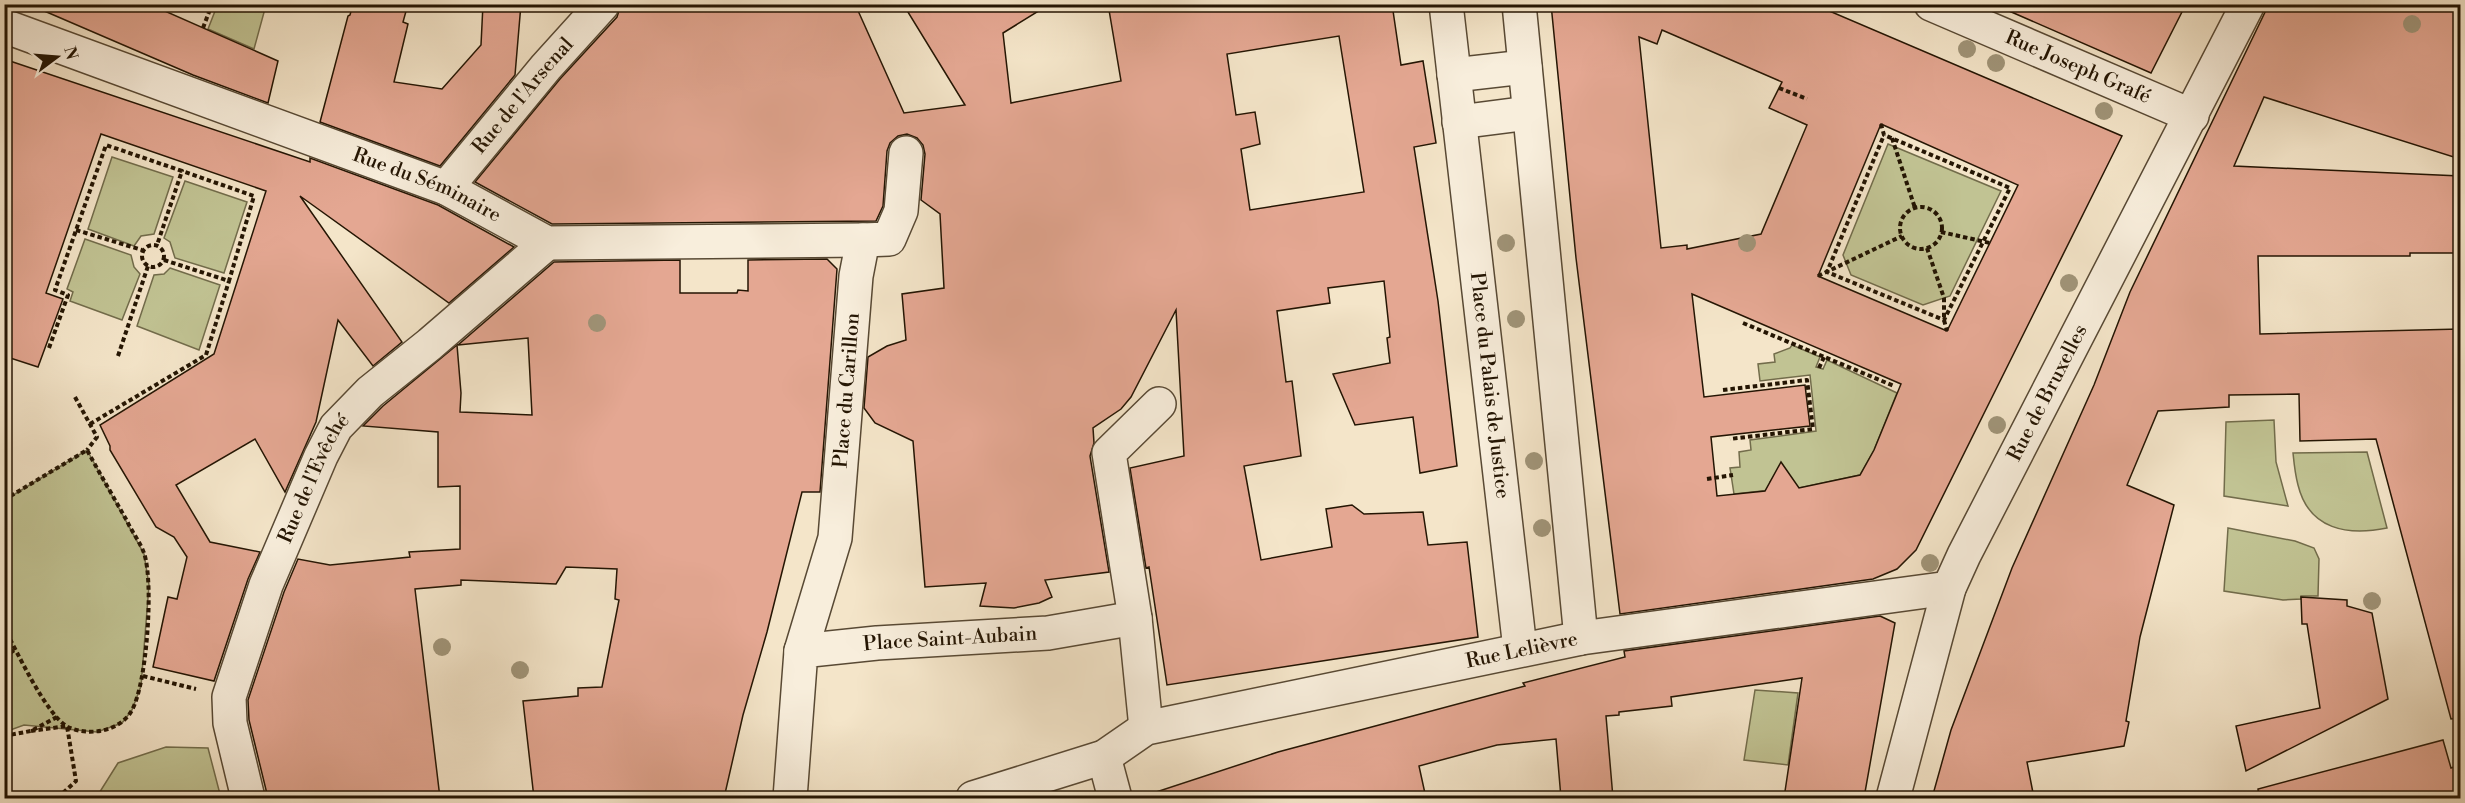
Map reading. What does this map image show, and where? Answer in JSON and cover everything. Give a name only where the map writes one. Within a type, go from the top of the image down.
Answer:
[{"type":"street","name":"Rue de l'Arsenal","points":[[446,188],[546,67],[603,4]]},
{"type":"street","name":"Place du Palais de Justice","points":[[1446,4],[1520,649]]},
{"type":"street","points":[[1519,4],[1581,638]]},
{"type":"street","name":"Rue Joseph Grafé","points":[[1931,4],[2192,116]]},
{"type":"street","name":"Rue de Bruxelles","points":[[1893,798],[1949,588],[2139,212],[2192,116],[2248,4]]},
{"type":"street","name":"Rue du Séminaire","points":[[4,26],[446,188],[547,243],[863,240]]},
{"type":"street","points":[[1454,75],[1525,67]]},
{"type":"street","points":[[1459,122],[1529,113]]},
{"type":"street","points":[[863,240],[889,239],[901,211],[906,153]]},
{"type":"street","name":"Place du Carillon","points":[[801,651],[835,538],[856,276],[863,240]]},
{"type":"street","name":"Rue de l'Evêché","points":[[248,798],[230,723],[229,697],[266,585],[321,456],[336,427],[370,392],[547,243]]},
{"type":"street","points":[[1146,728],[1135,618],[1109,453],[1159,404]]},
{"type":"street","name":"Rue Lelièvre","points":[[973,798],[1104,757],[1146,728],[1581,638],[1949,588]]},
{"type":"street","name":"Place Saint-Aubain","points":[[801,651],[877,643],[1048,633],[1135,618]]},
{"type":"street","points":[[790,798],[801,651]]},
{"type":"street","points":[[1104,757],[1115,798]]},
{"type":"path","points":[[202,28],[212,4]]},
{"type":"path","points":[[1779,88],[1807,99]]},
{"type":"path","points":[[1827,272],[1884,135],[1881,124]]},
{"type":"path","points":[[1884,135],[2010,188],[1944,320]]},
{"type":"path","points":[[1892,138],[1915,208]]},
{"type":"path","points":[[49,348],[68,295],[55,290],[106,145],[254,196],[206,355],[90,424]]},
{"type":"path","points":[[157,245],[182,171]]},
{"type":"path","points":[[1984,176],[1986,171]]},
{"type":"path","points":[[1922,207],[1935,212],[1942,225],[1938,239],[1927,248],[1915,247],[1902,236],[1901,222],[1904,215],[1915,208],[1922,207]]},
{"type":"path","points":[[76,230],[142,250]]},
{"type":"path","points":[[1941,232],[1990,243]]},
{"type":"path","points":[[1818,276],[1902,236]]},
{"type":"path","points":[[151,244],[157,245],[164,254],[164,260],[154,267],[148,266],[141,257],[142,250],[151,244]]},
{"type":"path","points":[[1927,248],[1944,298],[1944,320],[1947,331]]},
{"type":"path","points":[[164,260],[229,281]]},
{"type":"path","points":[[118,356],[148,266]]},
{"type":"path","points":[[1827,272],[1944,320]]},
{"type":"path","points":[[1743,323],[1894,386]]},
{"type":"path","points":[[1819,368],[1824,357]]},
{"type":"path","points":[[1723,390],[1807,381],[1813,429],[1730,439]]},
{"type":"path","points":[[4,500],[87,450],[97,437],[75,397]]},
{"type":"path","points":[[4,628],[39,690],[57,717],[67,726],[97,732],[122,723],[132,710],[143,676],[149,585],[144,554],[87,450]]},
{"type":"path","points":[[1707,479],[1733,475]]},
{"type":"path","points":[[4,657],[16,649]]},
{"type":"path","points":[[143,676],[229,697]]},
{"type":"path","points":[[31,731],[57,717]]},
{"type":"path","points":[[4,736],[67,726]]},
{"type":"path","points":[[37,798],[64,792],[76,781],[67,726]]},
{"type":"green space","points":[[266,5],[254,49],[208,29],[217,6]]},
{"type":"green space","points":[[1888,144],[2001,191],[1950,296],[1923,305],[1851,275],[1843,255]]},
{"type":"green space","points":[[112,157],[173,177],[154,234],[141,236],[134,246],[88,229]]},
{"type":"green space","points":[[185,181],[247,202],[224,273],[175,258],[170,242],[164,238]]},
{"type":"green space","points":[[85,239],[131,255],[134,267],[140,274],[122,320],[70,301],[73,292],[67,289]]},
{"type":"green space","points":[[170,268],[220,285],[199,350],[137,326],[154,275],[164,274]]},
{"type":"green space","points":[[1792,345],[1820,357],[1816,367],[1823,369],[1827,360],[1897,393],[1874,450],[1860,475],[1794,489],[1793,481],[1789,476],[1775,475],[1770,482],[1771,490],[1734,494],[1730,468],[1740,467],[1739,452],[1751,450],[1750,440],[1816,431],[1810,375],[1760,381],[1758,364],[1775,362],[1774,354]]},
{"type":"green space","points":[[2274,420],[2276,462],[2288,506],[2224,496],[2226,422]]},
{"type":"green space","points":[[87,450],[144,554],[149,585],[141,686],[132,710],[122,723],[97,732],[24,725],[5,732],[5,500]]},
{"type":"green space","points":[[2367,452],[2387,528],[2345,530],[2321,520],[2311,512],[2303,500],[2297,481],[2293,453]]},
{"type":"green space","points":[[2228,528],[2295,541],[2314,548],[2319,559],[2318,596],[2301,596],[2301,599],[2283,600],[2224,591]]},
{"type":"green space","points":[[1755,690],[1798,693],[1788,765],[1744,760]]},
{"type":"green space","points":[[166,747],[208,748],[221,798],[96,798],[118,763]]},
{"type":"building","points":[[28,4],[149,4],[278,61],[268,103],[193,75]]},
{"type":"building","points":[[353,4],[408,4],[403,22],[408,24],[394,82],[442,89],[481,45],[483,4],[521,4],[515,75],[440,166],[320,122]]},
{"type":"building","points":[[621,4],[855,4],[904,113],[965,105],[903,4],[1050,4],[1003,33],[1011,103],[1121,81],[1108,4],[1392,4],[1401,65],[1423,61],[1436,143],[1414,147],[1438,301],[1457,466],[1420,473],[1413,417],[1355,425],[1333,374],[1390,363],[1387,338],[1390,337],[1384,281],[1328,288],[1330,303],[1277,311],[1286,382],[1292,381],[1301,456],[1244,466],[1261,560],[1332,547],[1326,509],[1352,505],[1364,514],[1423,512],[1428,545],[1467,542],[1478,637],[1167,685],[1149,567],[1146,568],[1130,468],[1184,456],[1176,310],[1131,397],[1121,409],[1093,428],[1094,443],[1090,456],[1109,572],[1045,580],[1052,597],[1039,603],[1014,608],[980,606],[986,583],[925,587],[913,441],[875,423],[864,408],[868,357],[887,346],[906,340],[902,294],[944,288],[940,214],[921,200],[925,154],[923,145],[917,138],[907,134],[898,136],[890,143],[887,151],[883,206],[876,221],[552,224],[475,182],[560,79],[617,17]],"holes":[[[1339,36],[1364,192],[1250,210],[1241,149],[1260,144],[1255,112],[1236,115],[1227,54]]]},
{"type":"building","points":[[1551,4],[1813,4],[2122,136],[1916,550],[1897,569],[1873,579],[1620,614],[1576,258]],"holes":[[[1662,30],[1782,82],[1769,108],[1807,125],[1761,234],[1687,249],[1687,245],[1661,248],[1639,37],[1657,44]],[[1881,124],[2018,185],[1947,331],[1818,276]],[[1692,294],[1901,384],[1874,450],[1860,475],[1799,488],[1781,462],[1765,491],[1717,496],[1711,437],[1810,426],[1805,385],[1704,397]]]},
{"type":"building","points":[[1993,4],[2186,4],[2151,73]]},
{"type":"building","points":[[2269,4],[2460,4],[2460,159],[2264,97],[2234,166],[2460,176],[2460,253],[2410,253],[2410,256],[2258,256],[2260,334],[2460,329],[2460,718],[2451,719],[2376,439],[2300,441],[2299,394],[2229,395],[2229,407],[2158,411],[2127,485],[2174,505],[2140,637],[2124,746],[2027,762],[2034,798],[1932,798],[1951,730],[2012,568],[2094,385],[2130,292]]},
{"type":"building","points":[[4,59],[310,162],[310,158],[438,205],[514,247],[449,303],[300,196],[402,342],[373,366],[338,320],[316,422],[285,492],[255,439],[176,485],[210,542],[260,552],[248,579],[214,681],[153,667],[168,597],[177,599],[187,557],[174,537],[156,527],[110,450],[100,425],[214,354],[266,191],[101,134],[46,293],[63,299],[38,367],[4,356]]},
{"type":"building","points":[[827,259],[837,269],[820,492],[802,492],[767,632],[743,715],[724,798],[534,798],[523,701],[578,696],[578,688],[602,687],[619,600],[615,599],[617,569],[566,567],[556,584],[461,580],[461,585],[415,589],[440,798],[268,798],[249,720],[248,700],[284,592],[298,559],[330,565],[410,557],[409,552],[460,549],[460,486],[438,487],[438,432],[363,426],[383,406],[457,345],[461,393],[460,412],[532,415],[528,338],[458,345],[554,262],[680,260],[680,293],[737,293],[738,290],[748,291],[748,260]]},
{"type":"building","points":[[2301,597],[2347,600],[2347,606],[2372,613],[2388,699],[2246,771],[2236,726],[2320,708],[2307,624],[2302,624]]},
{"type":"building","points":[[1880,616],[1895,623],[1864,798],[1784,798],[1802,678],[1671,697],[1672,706],[1619,712],[1619,715],[1606,716],[1613,798],[1561,798],[1556,739],[1497,745],[1419,766],[1426,798],[1151,798],[1150,794],[1278,752],[1525,686],[1523,683],[1625,657],[1624,651]]},
{"type":"building","points":[[2443,740],[2451,768],[2460,765],[2460,798],[2259,798],[2258,789]]}]
